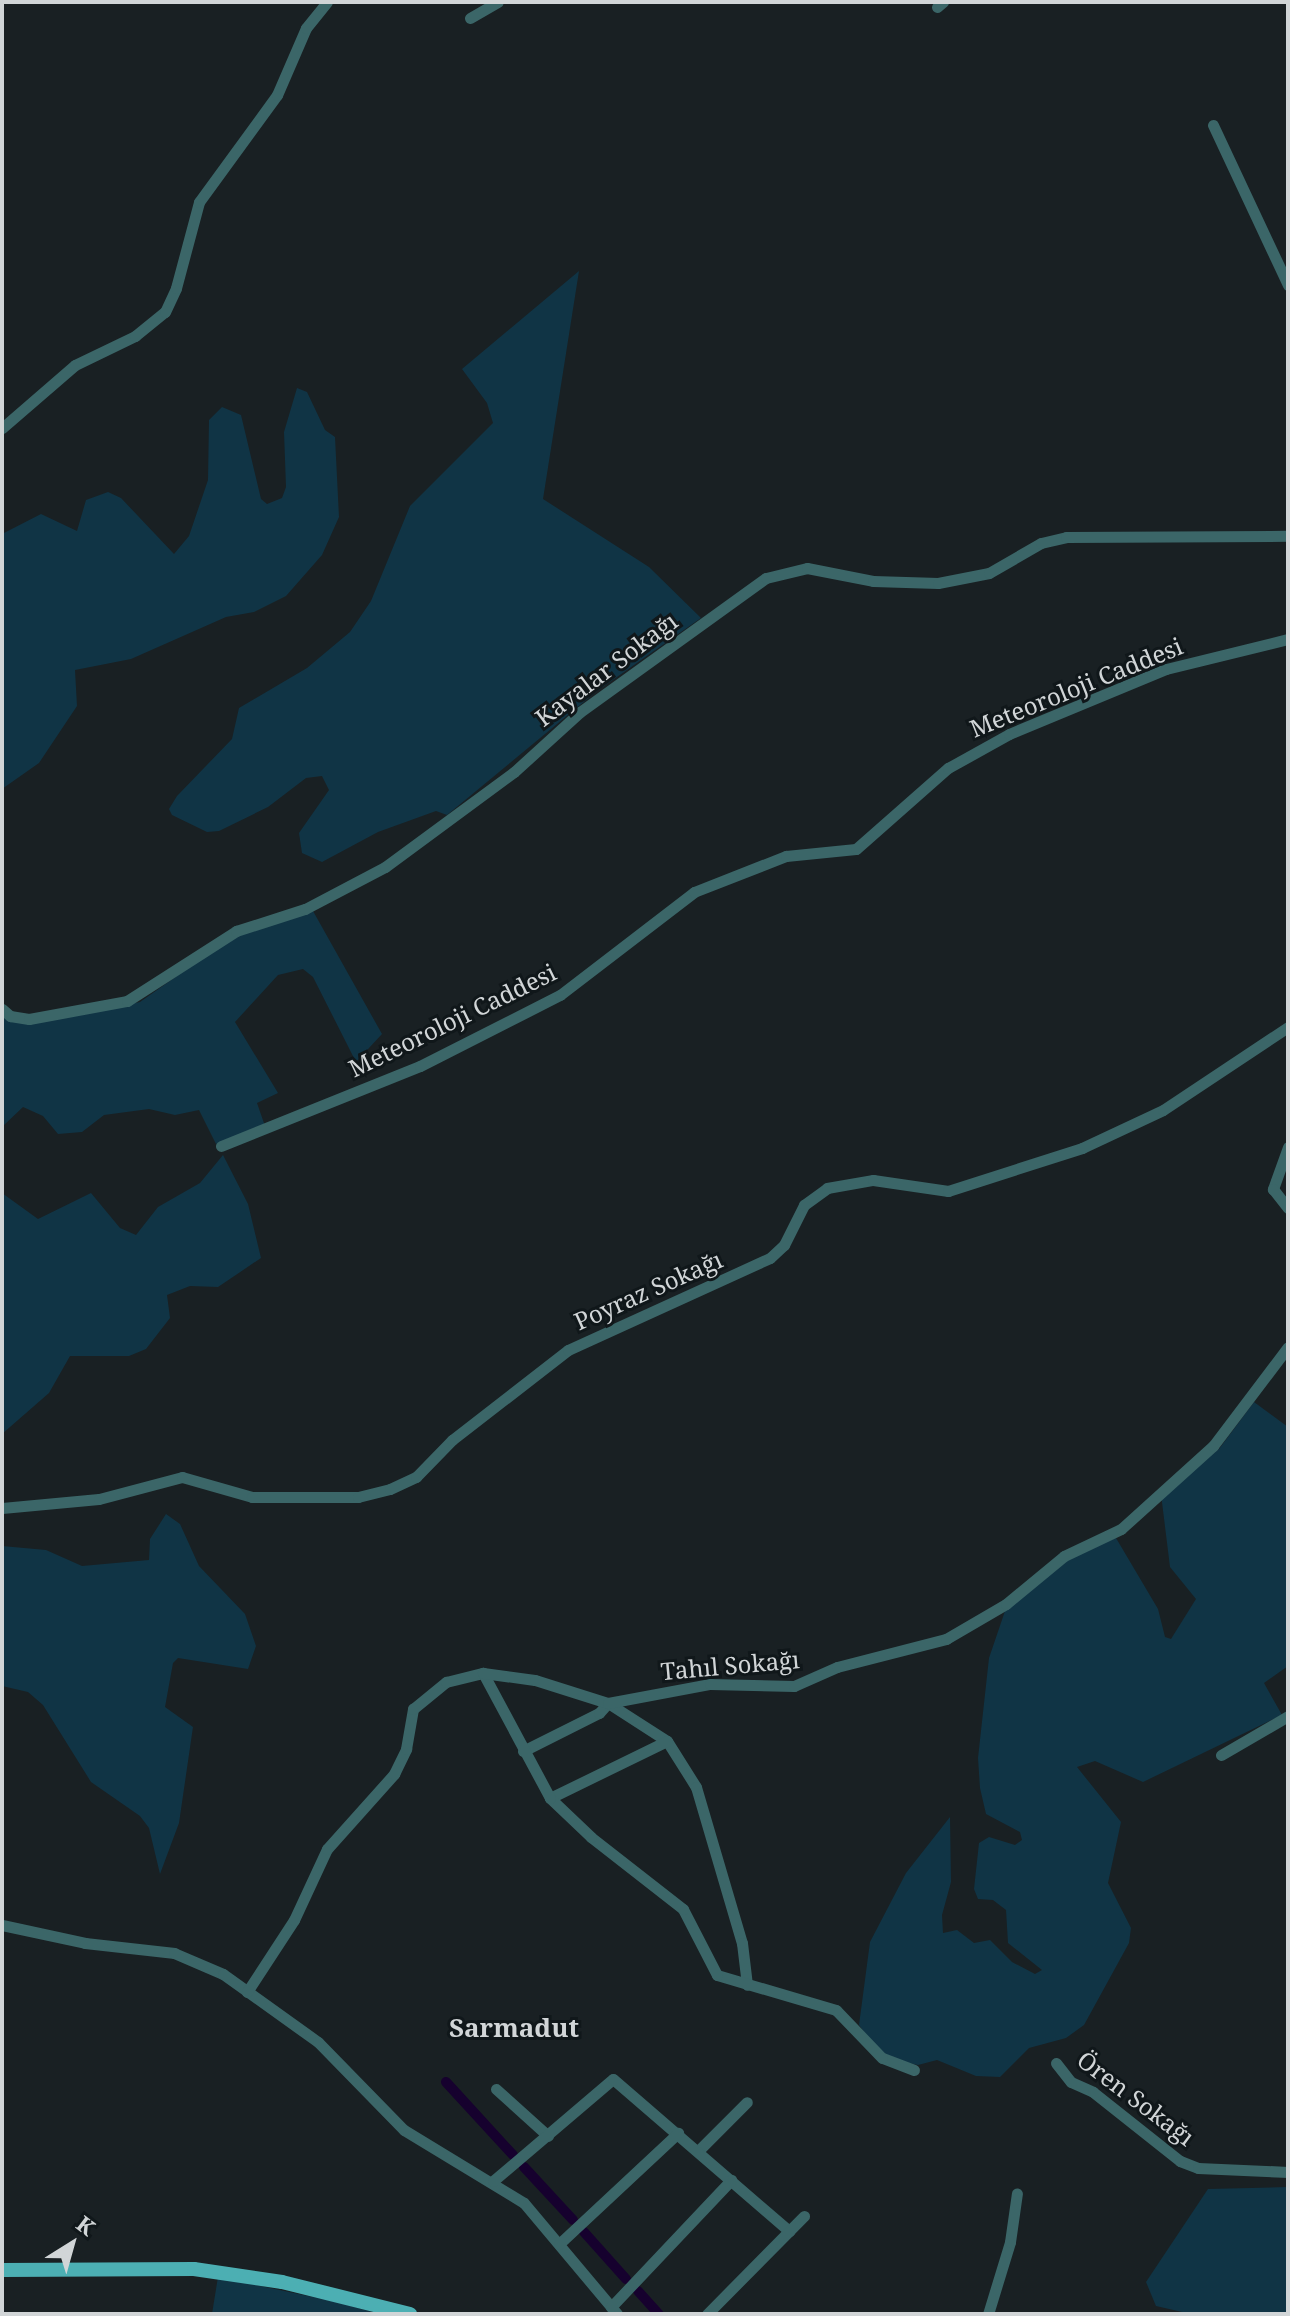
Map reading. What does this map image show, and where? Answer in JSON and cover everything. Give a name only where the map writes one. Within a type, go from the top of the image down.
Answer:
[{"type":"main road","points":[[2,2270],[194,2269],[282,2282],[410,2314]]},
{"type":"street","points":[[2,428],[67,370],[135,336],[165,312],[176,288],[199,202],[277,95],[306,28],[327,2]]},
{"type":"street","points":[[470,18],[498,2]]},
{"type":"street","points":[[1213,125],[1288,285]]},
{"type":"street","name":"Kayalar Sokağı","points":[[2,1009],[10,1016],[29,1019],[127,1001],[236,931],[305,909],[385,867],[514,772],[580,712],[766,578],[807,568],[873,581],[938,583],[989,573],[1041,543],[1066,537],[1288,536]]},
{"type":"street","name":"Meteoroloji Caddesi","points":[[221,1146],[420,1066],[560,995],[694,892],[786,856],[856,849],[948,768],[1009,734],[1166,669],[1288,639]]},
{"type":"street","name":"Poyraz Sokağı","points":[[2,1508],[99,1499],[182,1477],[252,1497],[358,1497],[390,1489],[416,1477],[452,1440],[568,1350],[770,1258],[784,1245],[804,1205],[827,1188],[873,1180],[948,1191],[1082,1148],[1163,1110],[1288,1027]]},
{"type":"street","points":[[1288,1147],[1273,1183],[1275,1196],[1288,1208]]},
{"type":"street","name":"Tahıl Sokağı","points":[[483,1673],[535,1680],[608,1703],[710,1684],[794,1686],[837,1667],[928,1646],[962,1632],[1022,1593],[1064,1556],[1121,1529],[1213,1446],[1288,1347]]},
{"type":"street","points":[[247,1992],[294,1920],[327,1849],[394,1774],[406,1749],[413,1709],[446,1682],[483,1673],[550,1798],[591,1837],[683,1909],[717,1975],[836,2010],[882,2058],[914,2070]]},
{"type":"street","points":[[523,1751],[587,1720],[608,1703],[667,1741],[696,1787],[742,1943],[747,1985]]},
{"type":"street","points":[[1221,1755],[1288,1716]]},
{"type":"street","points":[[550,1798],[667,1741]]},
{"type":"street","points":[[2,1925],[85,1943],[174,1953],[203,1962],[318,2042],[404,2130],[493,2181],[524,2203],[614,2310],[731,2180]]},
{"type":"street","name":"Ören Sokağı","points":[[1056,2063],[1071,2082],[1093,2092],[1180,2161],[1198,2168],[1288,2172]]},
{"type":"street","points":[[493,2181],[613,2079],[789,2231]]},
{"type":"street","points":[[496,2089],[548,2136]]},
{"type":"street","points":[[698,2151],[747,2102]]},
{"type":"street","points":[[559,2244],[678,2133]]},
{"type":"street","points":[[988,2314],[1010,2242],[1017,2193]]},
{"type":"street","points":[[707,2314],[804,2216]]},
{"type":"shaded area","points":[[579,271],[543,499],[649,567],[701,618],[597,691],[447,815],[436,811],[378,832],[322,862],[302,853],[299,833],[329,790],[322,776],[306,778],[268,807],[219,831],[207,832],[172,815],[169,809],[177,796],[232,739],[239,708],[307,668],[350,632],[371,601],[410,506],[493,423],[487,403],[462,369]]},
{"type":"shaded area","points":[[297,388],[307,392],[325,430],[335,437],[339,517],[322,555],[286,596],[254,612],[226,617],[131,659],[75,670],[77,706],[39,763],[2,789],[2,534],[41,514],[77,531],[86,500],[108,492],[121,498],[174,554],[189,536],[208,480],[209,420],[222,407],[241,415],[261,499],[267,504],[282,498],[286,487],[284,432]]},
{"type":"shaded area","points":[[313,911],[382,1034],[356,1062],[313,977],[303,969],[278,975],[235,1022],[278,1093],[257,1103],[265,1126],[216,1144],[199,1110],[175,1115],[149,1109],[104,1115],[82,1132],[58,1134],[43,1116],[23,1107],[2,1127],[2,1015],[33,1023],[140,1002],[218,947],[255,928]]},
{"type":"shaded area","points":[[223,1155],[248,1204],[261,1258],[218,1287],[190,1286],[167,1295],[170,1318],[146,1349],[129,1356],[70,1356],[49,1393],[2,1434],[2,1193],[38,1219],[91,1193],[120,1228],[136,1235],[158,1207],[200,1183]]},
{"type":"shaded area","points":[[1254,1402],[1288,1427],[1288,1666],[1264,1683],[1282,1715],[1143,1782],[1095,1761],[1077,1767],[1121,1822],[1108,1883],[1131,1928],[1129,1943],[1084,2025],[1066,2038],[1029,2048],[1000,2077],[976,2076],[937,2060],[918,2065],[895,2060],[875,2047],[859,2025],[870,1942],[906,1873],[950,1817],[951,1882],[942,1915],[943,1933],[957,1930],[974,1943],[990,1940],[1012,1962],[1035,1974],[1042,1970],[1008,1943],[1006,1910],[993,1900],[978,1899],[974,1889],[979,1843],[989,1837],[1015,1845],[1022,1840],[1020,1832],[986,1814],[980,1788],[978,1758],[989,1658],[1005,1611],[1077,1553],[1116,1538],[1158,1609],[1165,1637],[1171,1639],[1196,1599],[1170,1567],[1161,1494],[1219,1449]]},
{"type":"shaded area","points":[[166,1514],[180,1524],[199,1566],[245,1614],[256,1646],[248,1669],[178,1658],[173,1663],[165,1707],[193,1727],[179,1823],[160,1874],[149,1828],[140,1816],[91,1782],[43,1705],[28,1692],[2,1686],[2,1546],[46,1550],[82,1566],[149,1560],[150,1539]]},
{"type":"shaded area","points":[[1288,2187],[1288,2314],[1191,2314],[1156,2306],[1146,2282],[1208,2189]]},
{"type":"shaded area","points":[[218,2277],[332,2301],[380,2314],[212,2314]]},
{"type":"waterway","points":[[446,2082],[513,2155]]},
{"type":"waterway","points":[[524,2167],[573,2220]]},
{"type":"waterway","points":[[584,2232],[626,2279]]},
{"type":"waterway","points":[[638,2291],[659,2314]]},
{"type":"district","name":"Sarmadut","points":[[514,2028]]}]
